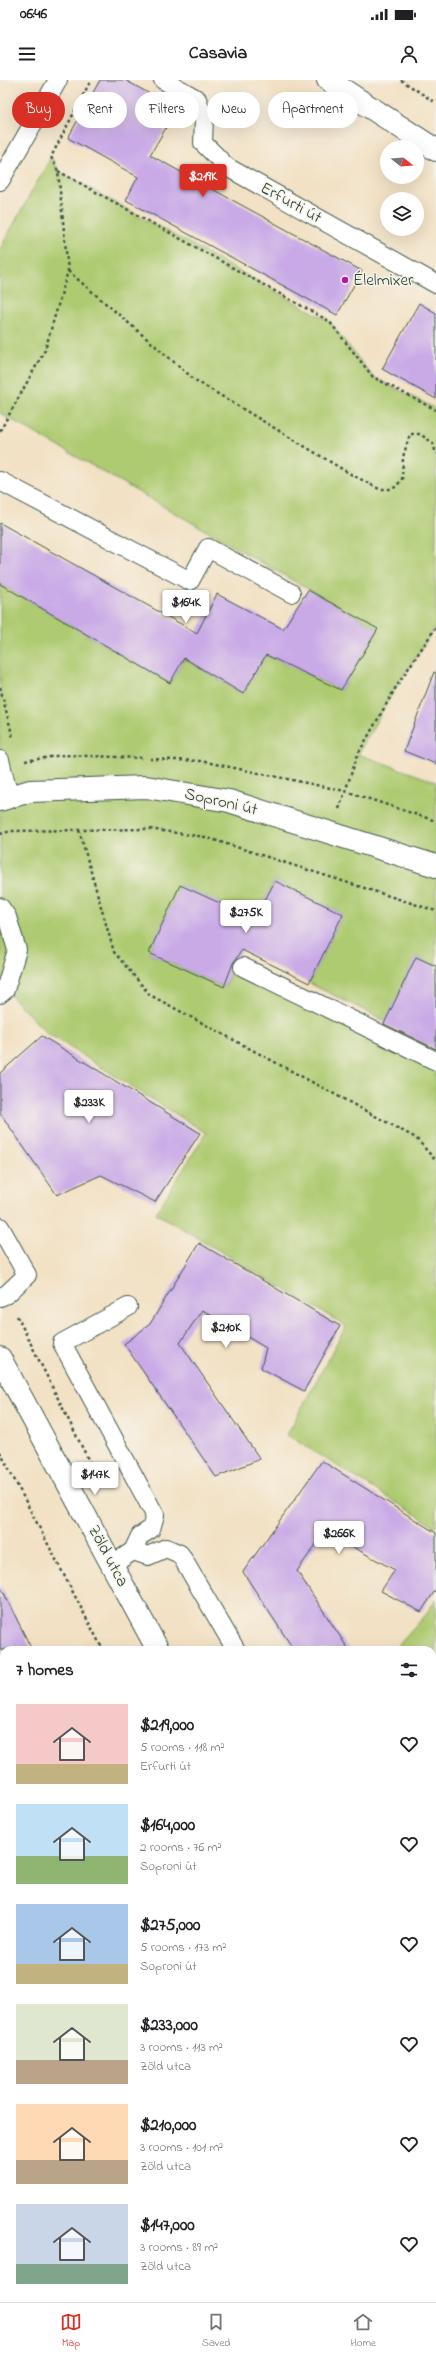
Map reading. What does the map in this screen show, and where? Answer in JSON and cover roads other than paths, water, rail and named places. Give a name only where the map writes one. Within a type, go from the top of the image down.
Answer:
[{"type":"street","points":[[335,82],[436,150]]},
{"type":"street","name":"Soproni út","points":[[4,799],[30,791],[146,787],[229,801],[436,866]]},
{"type":"street","name":"Zöld utca","points":[[0,1358],[113,1564],[156,1646]]},
{"type":"lane","points":[[0,181],[58,80]]},
{"type":"lane","name":"Erfurti út","points":[[163,80],[197,99],[204,119],[203,143],[227,167],[436,284]]},
{"type":"lane","points":[[0,481],[190,581],[208,548],[291,593]]},
{"type":"lane","points":[[0,760],[4,799]]},
{"type":"lane","points":[[0,906],[6,917],[17,950],[5,990],[0,994]]},
{"type":"lane","points":[[243,967],[436,1061]]},
{"type":"lane","points":[[0,1227],[27,1275],[3,1296]]},
{"type":"lane","points":[[113,1564],[133,1551],[140,1536],[151,1529],[155,1516],[62,1343],[128,1306]]},
{"type":"lane","points":[[133,1551],[148,1556],[166,1548],[180,1554],[234,1646]]},
{"type":"place","name":"Élelmixer","points":[[345,280]]}]
